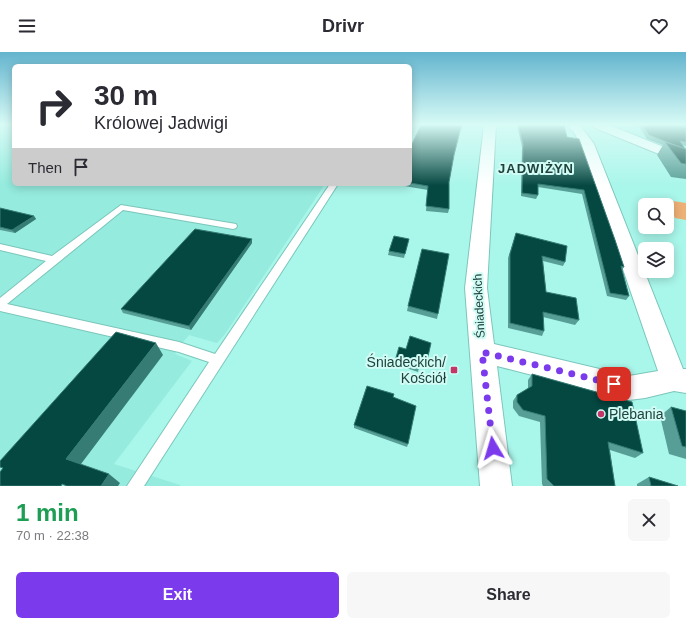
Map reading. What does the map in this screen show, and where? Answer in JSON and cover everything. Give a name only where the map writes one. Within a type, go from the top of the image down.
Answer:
[{"type":"street","name":"Śniadeckich","points":[[488,145],[476,280],[476,301],[496,486]]},
{"type":"street","points":[[482,352],[628,388],[680,380],[587,145]]},
{"type":"street","points":[[648,145],[686,161]]},
{"type":"lane","points":[[135,486],[333,186]]},
{"type":"lane","points":[[0,306],[54,260],[121,207],[233,226]]},
{"type":"lane","points":[[2,249],[54,260]]},
{"type":"lane","points":[[0,306],[179,347],[218,360]]},
{"type":"shaded area","points":[[0,145],[12,145],[12,186],[324,186],[225,334],[217,343],[189,335],[179,347],[175,354],[192,361],[114,464],[180,486],[0,486]]},
{"type":"shaded area","points":[[651,145],[686,145],[686,152],[660,149]]},
{"type":"shaded area","points":[[674,201],[686,203],[686,220],[675,218]]},
{"type":"building","points":[[412,145],[456,145],[449,182],[449,209],[426,206],[428,186],[412,183]]},
{"type":"building","points":[[523,145],[581,145],[624,267],[621,266],[629,296],[610,293],[584,190],[538,184],[538,195],[522,193]]},
{"type":"building","points":[[667,145],[675,145],[686,149],[686,164],[681,163]]},
{"type":"building","points":[[675,145],[683,145],[685,149]]},
{"type":"building","points":[[0,208],[34,216],[12,230],[0,227]]},
{"type":"building","points":[[195,229],[252,239],[189,326],[121,309]]},
{"type":"building","points":[[516,233],[567,246],[565,262],[542,256],[546,292],[576,298],[579,320],[543,312],[544,331],[510,323],[510,254]]},
{"type":"building","points":[[394,236],[409,239],[405,254],[389,251]]},
{"type":"building","points":[[422,249],[449,254],[438,314],[408,306]]},
{"type":"building","points":[[116,332],[156,343],[66,459],[109,474],[101,486],[67,486],[62,484],[61,486],[0,486],[0,472],[3,468],[0,467],[0,461]]},
{"type":"building","points":[[410,336],[431,343],[427,361],[421,360],[419,368],[395,361],[399,347],[406,349]]},
{"type":"building","points":[[532,374],[632,402],[643,453],[608,442],[615,486],[554,486],[547,479],[545,416],[523,410],[517,402],[517,395],[532,386]]},
{"type":"building","points":[[367,386],[394,394],[393,397],[416,406],[408,444],[354,425]]},
{"type":"building","points":[[671,407],[686,411],[686,447],[682,446]]},
{"type":"building","points":[[649,477],[678,486],[651,486]]},
{"type":"place","name":"Śniadeckich/ Kościół","points":[[454,370]]},
{"type":"place","name":"Plebania","points":[[601,414]]},
{"type":"district","name":"JADWIŻYN","points":[[536,168]]},
{"type":"route","points":[[493,448],[482,352],[614,384]]}]
